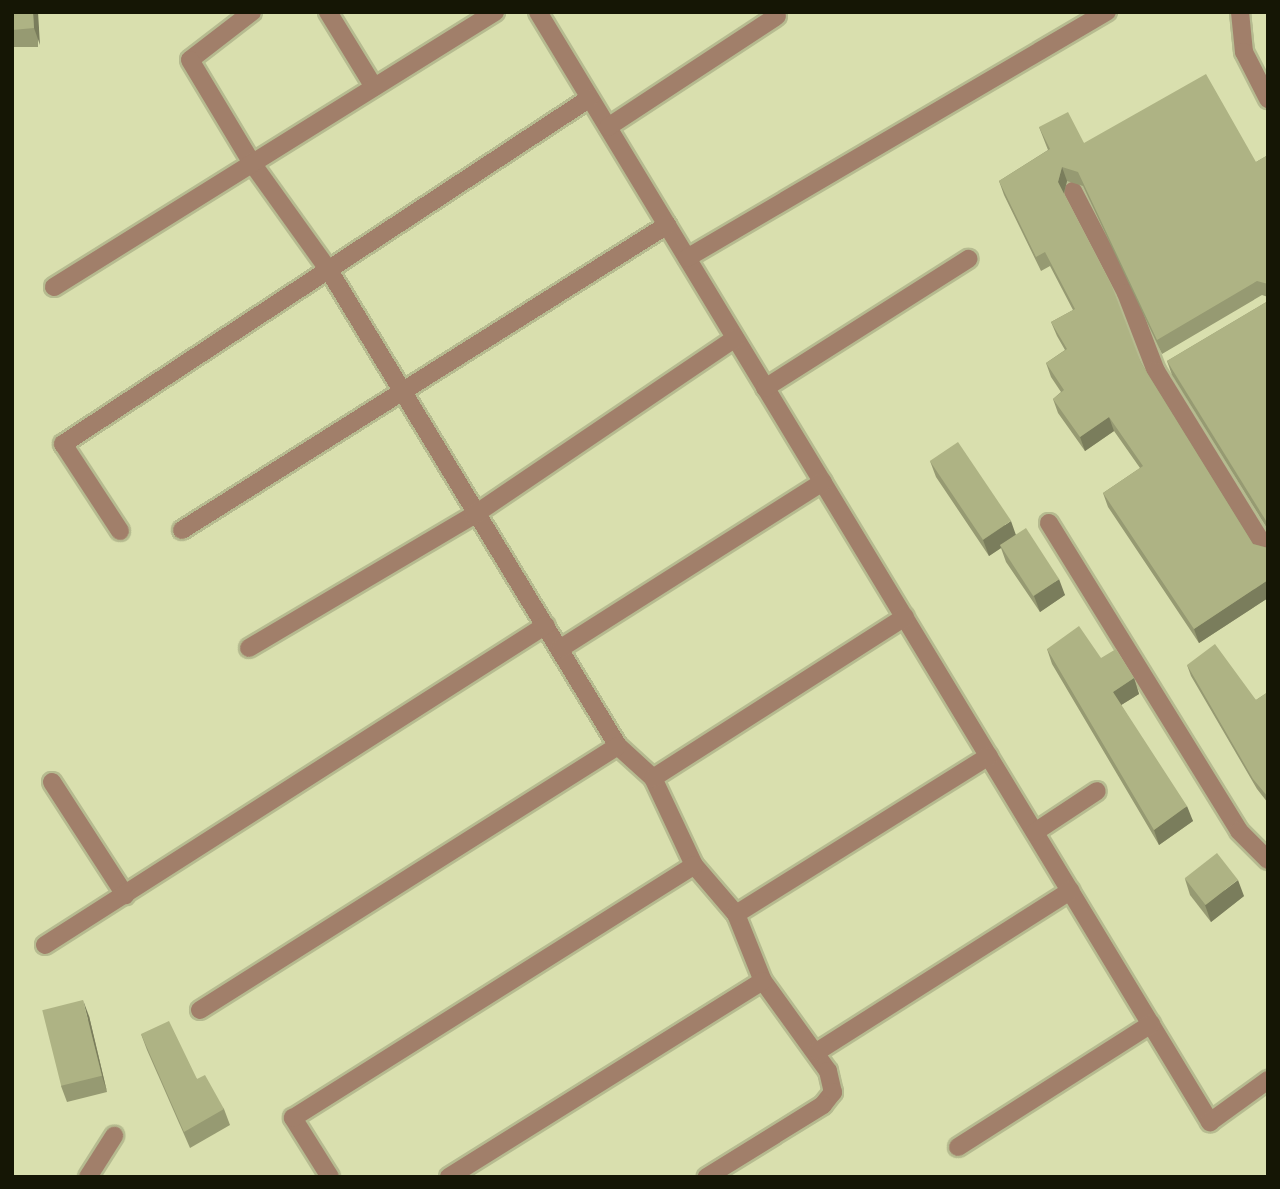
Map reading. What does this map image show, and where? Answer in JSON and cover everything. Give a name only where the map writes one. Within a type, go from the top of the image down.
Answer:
[{"type":"street","points":[[252,12],[190,60],[252,163],[330,272],[474,515],[561,648],[618,746],[653,778],[694,864],[736,914],[763,981],[818,1051],[833,1092],[823,1105],[707,1177]]},
{"type":"street","points":[[328,12],[374,88]]},
{"type":"street","points":[[54,287],[495,12]]},
{"type":"street","points":[[538,12],[1210,1122],[1268,1080]]},
{"type":"street","points":[[687,258],[1107,12]]},
{"type":"street","points":[[1240,12],[1244,52],[1268,99]]},
{"type":"street","points":[[608,127],[777,16]]},
{"type":"street","points":[[120,531],[62,444],[330,272],[590,98]]},
{"type":"street","points":[[1073,191],[1162,367],[1268,552]]},
{"type":"street","points":[[182,530],[667,225]]},
{"type":"street","points":[[765,388],[968,260]]},
{"type":"street","points":[[249,648],[474,515],[736,338]]},
{"type":"street","points":[[561,648],[822,482]]},
{"type":"street","points":[[1049,523],[1239,831],[1268,860]]},
{"type":"street","points":[[653,778],[905,617]]},
{"type":"street","points":[[45,945],[546,625]]},
{"type":"street","points":[[200,1010],[618,746]]},
{"type":"street","points":[[736,914],[989,756]]},
{"type":"street","points":[[52,782],[125,895]]},
{"type":"street","points":[[1035,832],[1097,791]]},
{"type":"street","points":[[330,1177],[293,1118],[694,864]]},
{"type":"street","points":[[818,1051],[1070,891]]},
{"type":"street","points":[[449,1177],[763,981]]},
{"type":"street","points":[[958,1147],[1151,1024]]},
{"type":"street","points":[[88,1177],[114,1136]]},
{"type":"building","points":[[12,12],[33,12],[34,28],[12,30]]},
{"type":"building","points":[[1206,74],[1256,162],[1268,155],[1268,284],[1257,281],[1157,340],[1078,172],[1062,167],[1058,182],[1111,284],[1141,363],[1253,544],[1268,548],[1268,580],[1194,629],[1103,493],[1143,466],[1109,417],[1080,437],[1053,399],[1064,390],[1046,363],[1067,349],[1051,322],[1075,309],[1045,252],[1036,257],[999,181],[1050,149],[1039,127],[1068,112],[1084,143]]},
{"type":"building","points":[[1268,301],[1268,524],[1167,361]]},
{"type":"building","points":[[958,442],[1011,521],[983,540],[930,461]]},
{"type":"building","points":[[1026,528],[1059,579],[1033,596],[1000,545]]},
{"type":"building","points":[[1079,626],[1101,658],[1116,649],[1134,678],[1113,692],[1187,806],[1154,830],[1047,649]]},
{"type":"building","points":[[1215,644],[1256,700],[1268,692],[1268,797],[1253,779],[1187,665]]},
{"type":"building","points":[[1217,853],[1238,880],[1206,905],[1185,878]]},
{"type":"building","points":[[83,1000],[102,1076],[61,1086],[42,1010]]},
{"type":"building","points":[[169,1021],[197,1079],[205,1075],[224,1109],[184,1132],[141,1034]]}]
